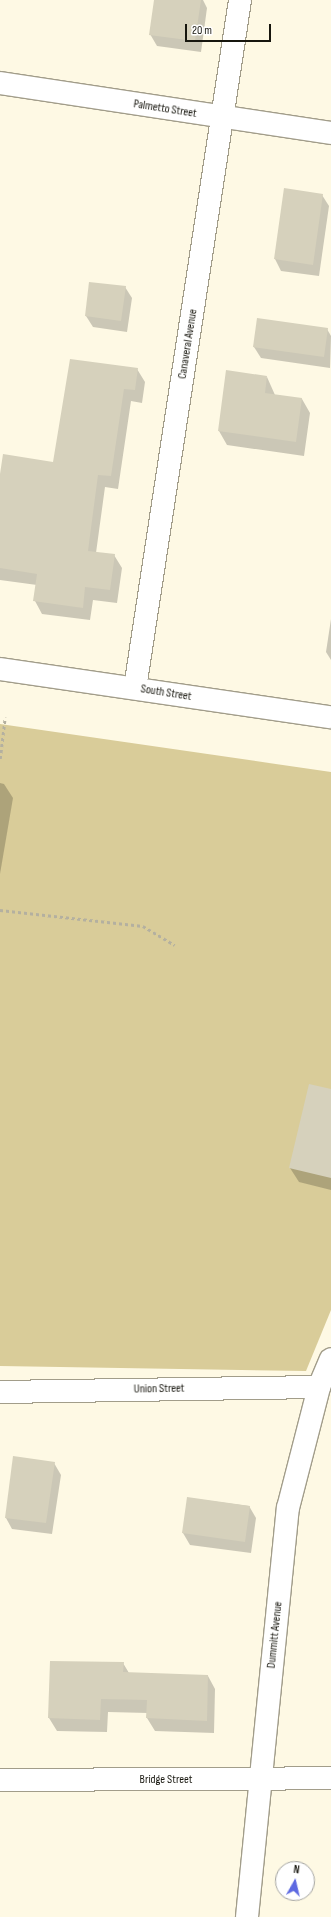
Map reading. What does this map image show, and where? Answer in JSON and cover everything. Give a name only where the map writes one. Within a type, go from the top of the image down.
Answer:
[{"type":"street","name":"Canaveral Avenue","points":[[135,688],[240,0]]},
{"type":"street","name":"Palmetto Street","points":[[0,83],[223,118],[331,133]]},
{"type":"street","name":"South Street","points":[[0,669],[331,717]]},
{"type":"street","name":"Dummitt Avenue","points":[[248,1917],[288,1508],[319,1387],[331,1359]]},
{"type":"street","name":"Union Street","points":[[0,1392],[319,1387]]},
{"type":"street","name":"Bridge Street","points":[[0,1780],[261,1780],[331,1778]]},
{"type":"path","points":[[0,759],[5,717]]},
{"type":"path","points":[[0,910],[143,926],[175,945]]},
{"type":"shaded area","points":[[0,724],[331,772],[331,1310],[306,1371],[0,1366]]},
{"type":"building","points":[[154,0],[201,0],[195,41],[149,35]]},
{"type":"building","points":[[284,188],[323,194],[313,265],[274,259]]},
{"type":"building","points":[[89,282],[126,286],[121,321],[85,316]]},
{"type":"building","points":[[257,318],[328,328],[324,357],[253,347]]},
{"type":"building","points":[[70,359],[138,368],[135,390],[124,389],[111,476],[98,475],[88,551],[115,554],[110,590],[85,587],[83,608],[33,601],[37,574],[0,568],[0,474],[3,454],[53,462]]},
{"type":"building","points":[[226,370],[267,376],[265,393],[302,398],[296,442],[218,431]]},
{"type":"building","points":[[309,1084],[331,1089],[331,1178],[289,1168]]},
{"type":"building","points":[[13,1456],[55,1462],[46,1523],[5,1518]]},
{"type":"building","points":[[187,1497],[250,1506],[245,1542],[182,1533]]},
{"type":"building","points":[[50,1661],[124,1662],[123,1672],[208,1675],[207,1721],[146,1718],[147,1700],[101,1699],[100,1720],[48,1718]]}]
